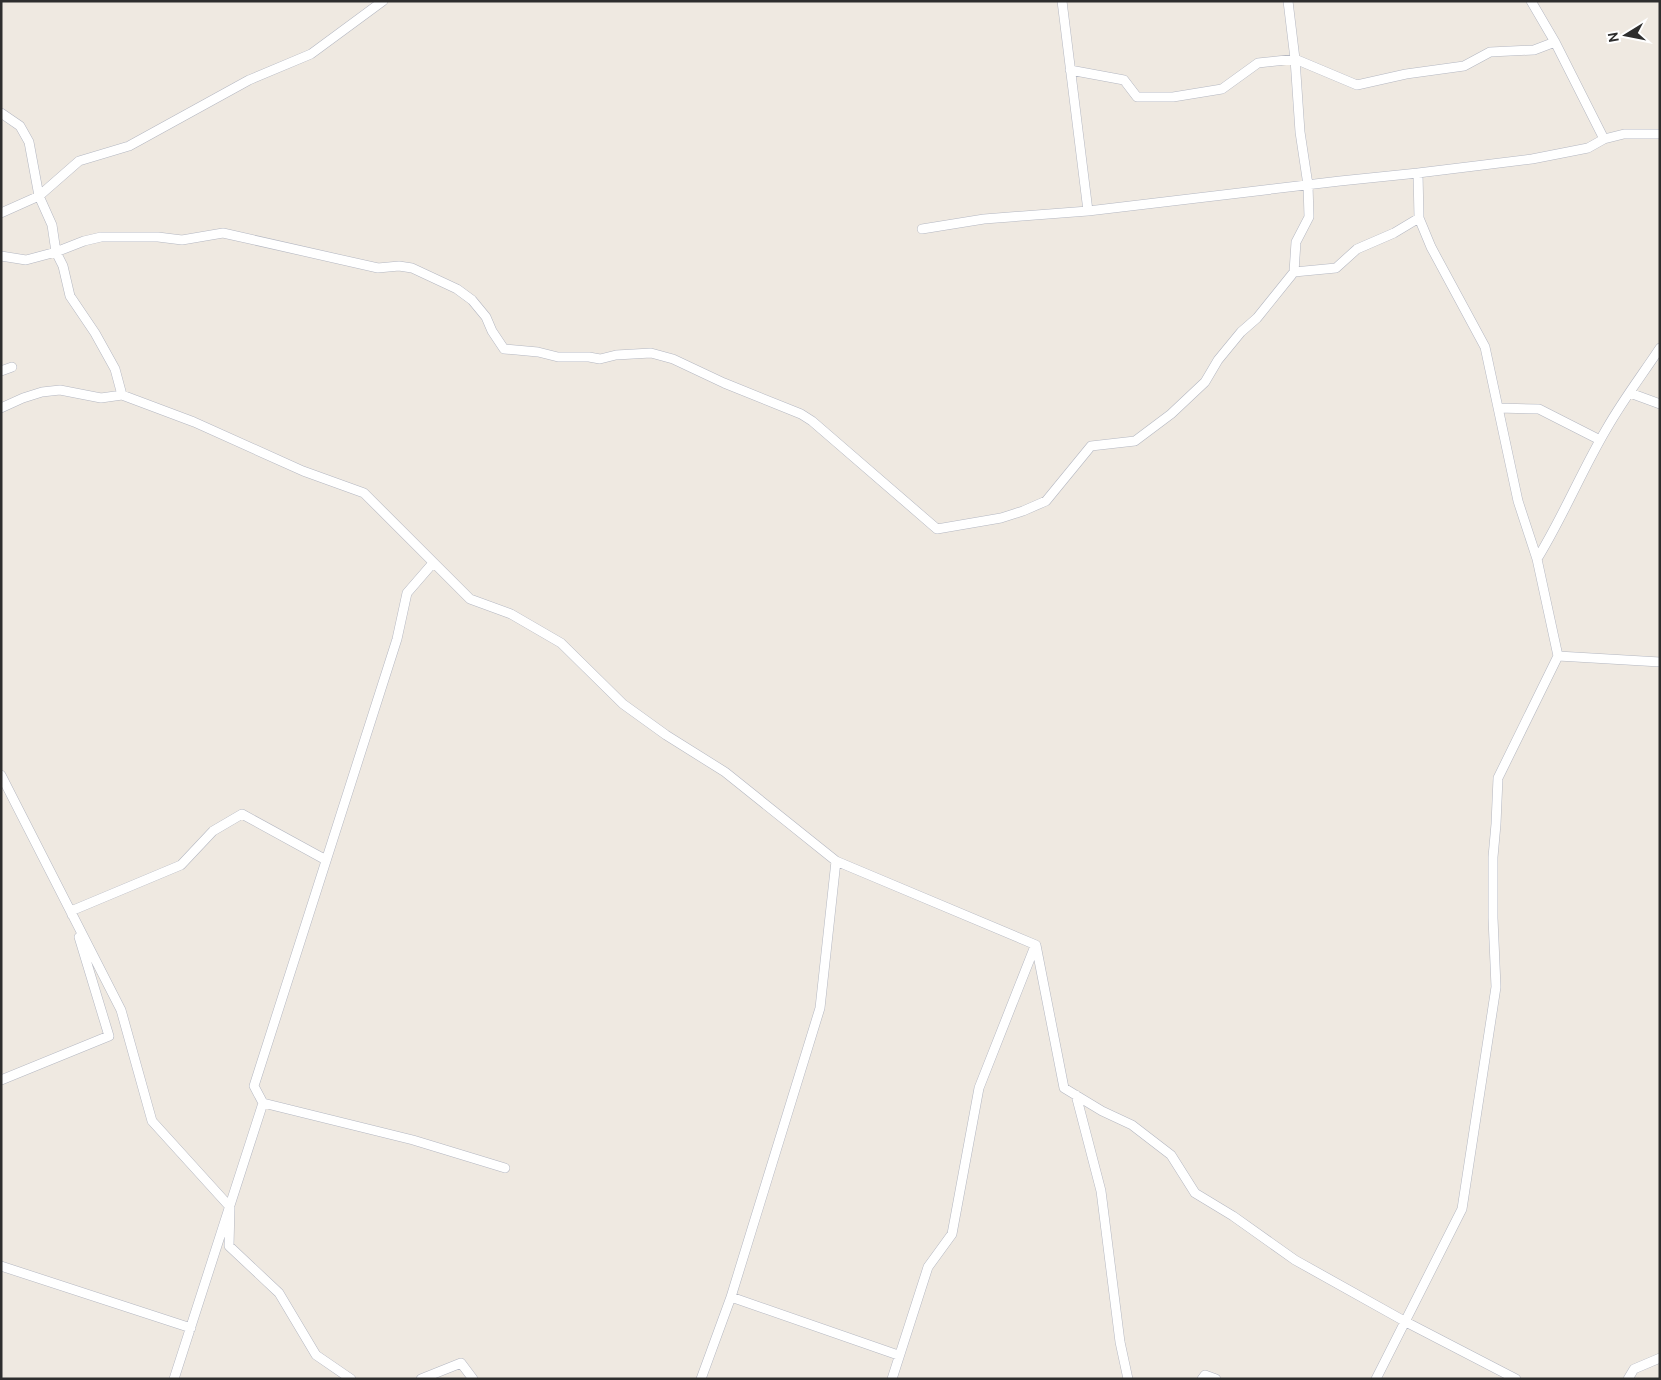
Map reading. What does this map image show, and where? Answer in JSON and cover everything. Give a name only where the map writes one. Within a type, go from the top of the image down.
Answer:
[{"type":"street","points":[[1,213],[39,196],[79,161],[129,146],[250,80],[311,54],[383,1]]},
{"type":"street","points":[[1062,1],[1088,211]]},
{"type":"street","points":[[1,256],[26,260],[101,237],[158,237],[182,240],[223,233],[378,268],[399,266],[412,268],[458,289],[472,300],[486,317],[504,350],[538,352],[558,357],[600,359],[616,355],[651,353],[674,359],[724,383],[801,414],[812,421],[937,529],[1001,518],[1046,501],[1090,446],[1135,441],[1170,414],[1205,382],[1218,360],[1240,332],[1256,318],[1294,272],[1296,242],[1309,217],[1308,185],[1300,132],[1296,59],[1288,1]]},
{"type":"street","points":[[1531,1],[1555,42],[1604,139]]},
{"type":"street","points":[[1070,70],[1124,80],[1137,97],[1173,97],[1222,89],[1258,63],[1296,59],[1357,85],[1406,74],[1464,66],[1490,52],[1534,50],[1555,42]]},
{"type":"street","points":[[1,113],[20,126],[29,142],[39,196],[52,225],[56,252],[63,266],[70,296],[95,333],[115,369],[122,395]]},
{"type":"street","points":[[922,229],[984,219],[1088,211],[1532,159],[1588,148],[1604,139],[1624,134],[1660,134]]},
{"type":"street","points":[[1376,1379],[1462,1208],[1496,987],[1493,857],[1498,778],[1558,656],[1537,559],[1518,501],[1485,347],[1431,247],[1419,218],[1418,173]]},
{"type":"street","points":[[1294,272],[1336,268],[1357,249],[1375,243],[1419,218]]},
{"type":"street","points":[[1537,559],[1553,533],[1600,440],[1660,348]]},
{"type":"street","points":[[1,371],[12,367]]},
{"type":"street","points":[[1,408],[42,392],[60,390],[101,398],[122,395],[194,422],[302,471],[364,493],[470,599],[511,614],[562,643],[624,704],[666,736],[725,772],[836,861],[1036,945]]},
{"type":"street","points":[[1630,393],[1660,404]]},
{"type":"street","points":[[1498,408],[1539,409],[1600,440]]},
{"type":"street","points":[[174,1379],[263,1103],[254,1086],[397,639],[407,594],[433,562]]},
{"type":"street","points":[[1558,656],[1660,662]]},
{"type":"street","points":[[1,775],[121,1010],[152,1121],[230,1207],[229,1246],[279,1293],[316,1355],[351,1379]]},
{"type":"street","points":[[71,911],[182,865],[213,831],[242,814],[326,860]]},
{"type":"street","points":[[701,1379],[731,1297],[820,1008],[836,861]]},
{"type":"street","points":[[1,1080],[109,1036],[71,911]]},
{"type":"street","points":[[1036,945],[1064,1088],[1102,1111],[1132,1125],[1171,1155],[1195,1193],[1233,1216],[1295,1260],[1406,1322],[1516,1379]]},
{"type":"street","points":[[892,1379],[898,1355],[928,1267],[952,1234],[979,1088],[1036,945]]},
{"type":"street","points":[[1076,1095],[1101,1191],[1120,1342],[1128,1379]]},
{"type":"street","points":[[263,1103],[414,1140],[505,1168]]},
{"type":"street","points":[[1,1266],[191,1328]]},
{"type":"street","points":[[731,1297],[898,1355]]},
{"type":"street","points":[[1628,1379],[1634,1369],[1660,1358]]},
{"type":"street","points":[[421,1379],[461,1363],[473,1379]]},
{"type":"street","points":[[1202,1379],[1205,1375],[1216,1379]]}]
